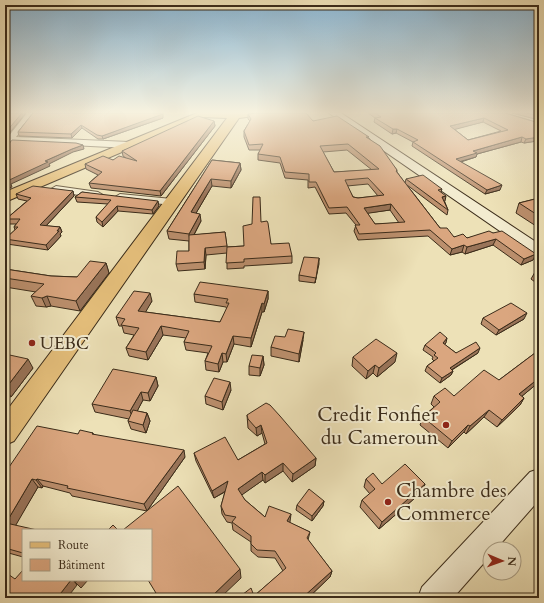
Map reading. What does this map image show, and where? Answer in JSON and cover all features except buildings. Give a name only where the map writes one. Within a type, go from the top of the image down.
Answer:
[{"type":"main road","points":[[5,197],[137,141]]},
{"type":"main road","points":[[5,433],[216,141]]},
{"type":"main road","points":[[376,141],[539,251]]},
{"type":"main road","points":[[433,598],[539,480]]},
{"type":"street","points":[[11,141],[129,145]]},
{"type":"street","points":[[31,186],[172,202]]},
{"type":"place","name":"UEBC","points":[[32,343]]},
{"type":"place","name":"Credit Fonfier du Cameroun","points":[[446,425]]},
{"type":"place","name":"Chambre des Commerce","points":[[388,502]]}]
